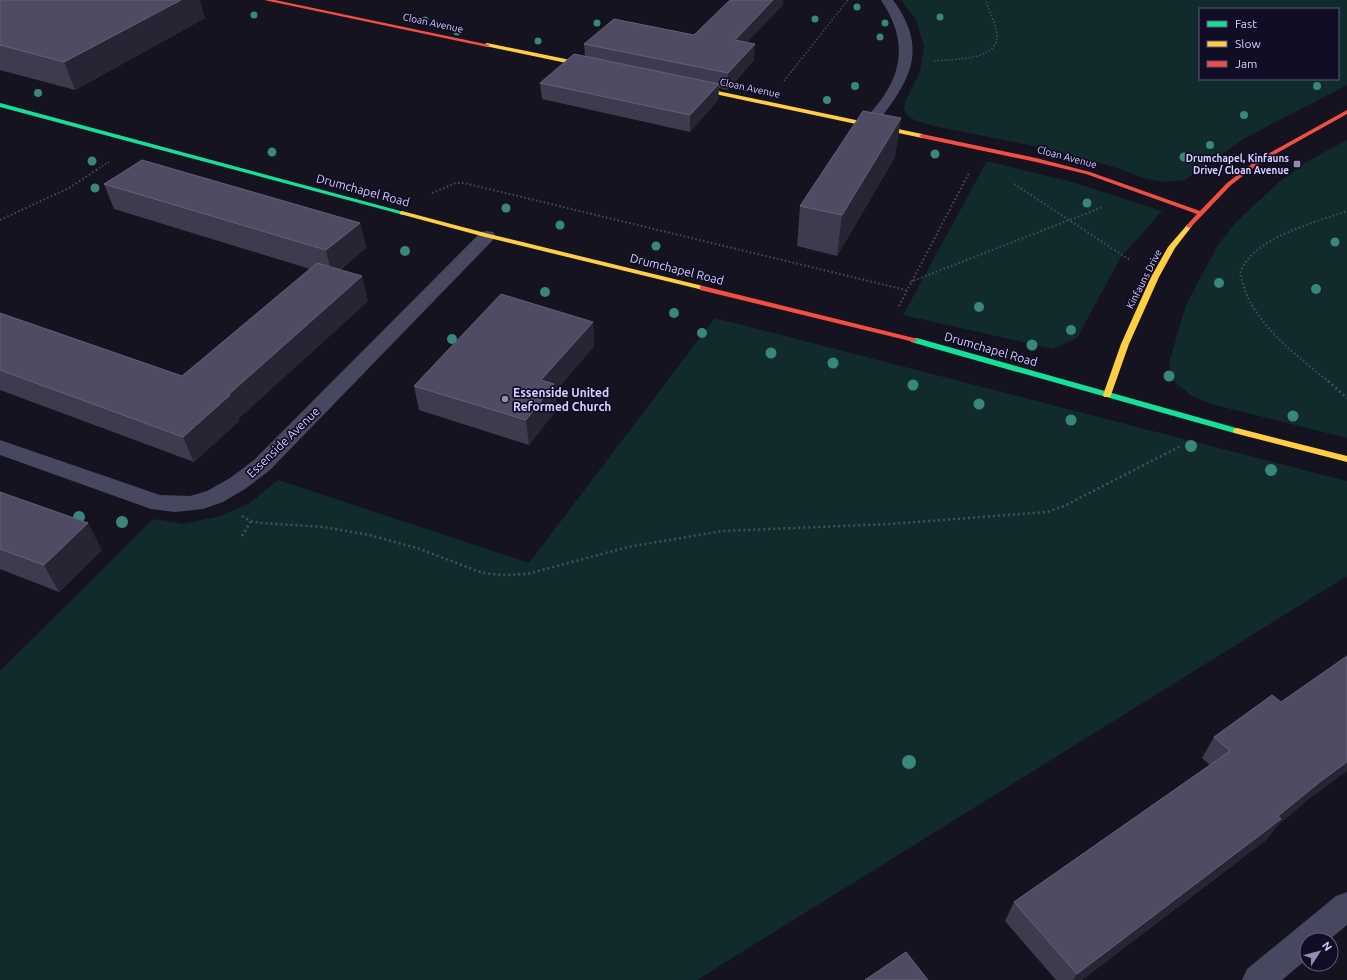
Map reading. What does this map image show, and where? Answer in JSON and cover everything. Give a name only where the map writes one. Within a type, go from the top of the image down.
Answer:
[{"type":"street","name":"Cloan Avenue","points":[[267,0],[602,69]]},
{"type":"street","points":[[869,124],[891,97],[901,76],[905,61],[907,39],[902,22],[887,0]]},
{"type":"street","name":"Cloan Avenue","points":[[680,85],[983,148],[1088,173],[1200,213]]},
{"type":"street","name":"Drumchapel Road","points":[[0,105],[487,236],[886,332],[1215,425],[1347,459]]},
{"type":"street","name":"Kinfauns Drive","points":[[1107,395],[1125,344],[1155,277],[1172,247],[1200,213],[1229,184],[1259,161],[1347,112]]},
{"type":"street","name":"Essenside Avenue","points":[[0,446],[159,502],[178,505],[200,502],[221,494],[239,483],[262,465],[487,236]]},
{"type":"street","points":[[1258,980],[1347,906]]},
{"type":"path","points":[[766,103],[848,0]]},
{"type":"path","points":[[905,61],[937,61],[975,57],[991,50],[996,42],[997,35],[986,0]]},
{"type":"path","points":[[0,220],[69,188],[138,143]]},
{"type":"path","points":[[886,332],[910,282],[983,148]]},
{"type":"path","points":[[977,159],[1155,277]]},
{"type":"path","points":[[389,210],[456,183],[464,183],[906,290]]},
{"type":"path","points":[[910,282],[1140,192]]},
{"type":"path","points":[[1347,211],[1295,230],[1262,246],[1245,260],[1240,274],[1250,301],[1266,325],[1296,354],[1347,398]]},
{"type":"path","points":[[221,494],[243,517],[251,521],[324,527],[417,548],[483,573],[503,575],[527,574],[628,547],[722,531],[890,524],[1047,512],[1064,506],[1183,445],[1215,425]]},
{"type":"path","points":[[242,536],[251,521]]},
{"type":"green space","points":[[901,0],[1347,0],[1347,85],[1245,138],[1185,180],[1165,182],[1147,179],[1114,167],[1039,147],[938,127],[916,121],[908,116],[904,109],[905,102],[920,72],[924,46],[916,20]]},
{"type":"green space","points":[[1347,140],[1347,438],[1211,404],[1192,396],[1172,380],[1169,363],[1186,305],[1218,245],[1236,222],[1279,182],[1306,162]]},
{"type":"green space","points":[[987,161],[1072,182],[1162,211],[1121,257],[1077,338],[1053,349],[903,315]]},
{"type":"green space","points":[[715,318],[1347,481],[1347,576],[697,980],[0,980],[0,671],[153,519],[183,524],[220,516],[250,503],[278,480],[529,563]]},
{"type":"building","points":[[0,0],[181,0],[64,62],[0,45]]},
{"type":"building","points":[[730,0],[773,0],[735,40],[755,44],[728,73],[584,44],[614,19],[694,35]]},
{"type":"building","points":[[574,54],[719,84],[690,115],[540,83]]},
{"type":"building","points":[[863,111],[901,118],[842,215],[800,206]]},
{"type":"building","points":[[142,160],[360,223],[326,250],[104,184]]},
{"type":"building","points":[[317,263],[362,276],[183,437],[0,370],[0,313],[182,376]]},
{"type":"building","points":[[501,294],[593,322],[541,380],[554,384],[526,420],[414,386]]},
{"type":"building","points":[[0,492],[88,523],[44,565],[0,549]]},
{"type":"building","points":[[1347,656],[1347,762],[1278,816],[1281,819],[1077,974],[1014,902],[1230,751],[1214,737],[1272,695],[1281,702]]},
{"type":"building","points":[[906,952],[928,980],[865,980]]},
{"type":"traffic: fast","points":[[0,105],[402,213]]},
{"type":"traffic: fast","points":[[914,340],[1237,431]]},
{"type":"traffic: slow","points":[[487,45],[595,67]]},
{"type":"traffic: slow","points":[[689,87],[922,136]]},
{"type":"traffic: slow","points":[[402,213],[487,236],[703,288]]},
{"type":"traffic: slow","points":[[1107,395],[1125,344],[1155,277],[1172,247],[1189,226]]},
{"type":"traffic: slow","points":[[1237,431],[1347,459]]},
{"type":"traffic: jam","points":[[267,0],[487,45]]},
{"type":"traffic: jam","points":[[1189,226],[1229,184],[1259,161],[1347,112]]},
{"type":"traffic: jam","points":[[922,136],[1036,160],[1088,173],[1200,213]]},
{"type":"traffic: jam","points":[[703,288],[914,340]]},
{"type":"place","name":"Drumchapel, Kinfauns Drive/ Cloan Avenue","points":[[1297,164]]},
{"type":"place","name":"Essenside United Reformed Church","points":[[505,399]]}]
